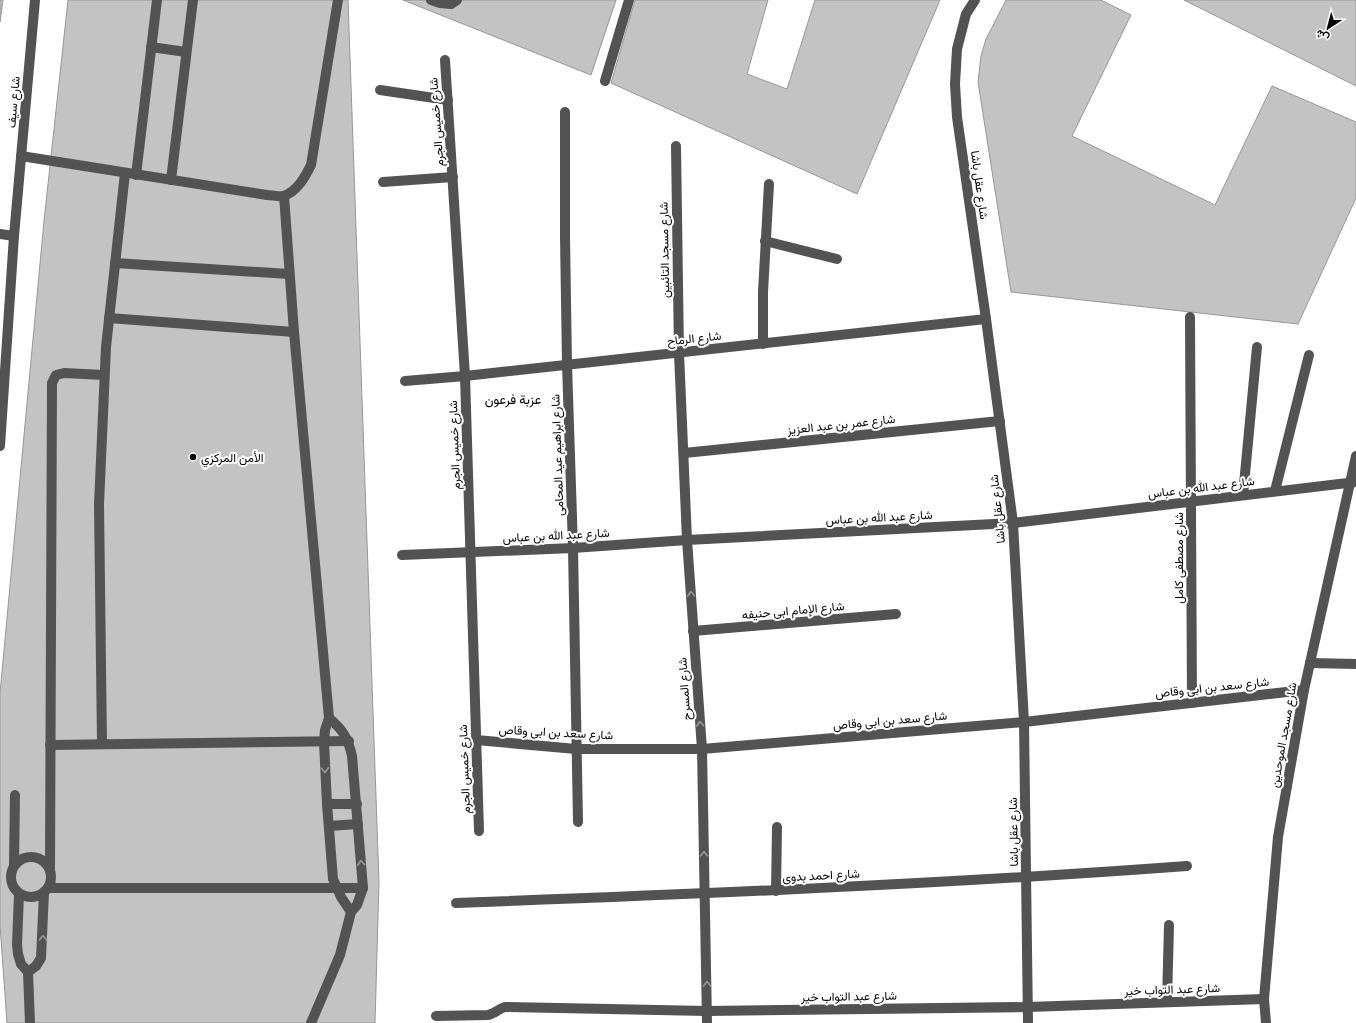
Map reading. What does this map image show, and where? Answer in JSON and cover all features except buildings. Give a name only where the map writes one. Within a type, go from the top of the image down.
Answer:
[{"type":"street","name":"شارع سيف","points":[[0,446],[14,236],[35,0]]},
{"type":"street","points":[[136,175],[157,0]]},
{"type":"street","points":[[171,180],[192,0]]},
{"type":"street","points":[[22,156],[136,175],[267,195],[284,196],[295,189],[305,178],[311,165],[338,0]]},
{"type":"street","points":[[431,0],[451,4],[457,0]]},
{"type":"street","points":[[605,81],[630,0]]},
{"type":"street","name":"شارع عقل باشا","points":[[975,0],[966,14],[957,49],[955,84],[957,117],[1013,523],[1024,722],[1028,1023]]},
{"type":"street","points":[[151,47],[186,52]]},
{"type":"street","name":"شارع خميس الجرم","points":[[445,60],[465,376],[479,831]]},
{"type":"street","points":[[380,90],[448,100]]},
{"type":"street","name":"شارع ابراهيم عيد المحامى","points":[[565,112],[564,237],[573,548],[578,822]]},
{"type":"street","name":"شارع مسجد التائبين","points":[[676,146],[679,353]]},
{"type":"street","points":[[102,744],[99,504],[104,375],[124,173]]},
{"type":"street","points":[[383,182],[453,177]]},
{"type":"street","points":[[763,344],[762,292],[769,184]]},
{"type":"street","points":[[284,196],[289,274],[329,718],[325,730],[324,742],[333,879],[345,905],[351,912]]},
{"type":"street","points":[[0,234],[14,236]]},
{"type":"street","points":[[765,241],[837,259]]},
{"type":"street","points":[[115,263],[289,274]]},
{"type":"street","name":"شارع مصطفى كامل","points":[[1190,317],[1192,703]]},
{"type":"street","points":[[109,318],[294,332]]},
{"type":"street","name":"شارع الرماح","points":[[405,381],[465,376],[986,319]]},
{"type":"street","points":[[1243,495],[1257,347]]},
{"type":"street","name":"شارع المسرح","points":[[679,353],[687,540],[702,749],[707,1023]]},
{"type":"street","points":[[1275,491],[1309,355]]},
{"type":"street","points":[[28,972],[36,966],[41,958],[46,890],[52,878],[50,868],[50,744],[52,383],[56,375],[64,373],[104,375]]},
{"type":"street","name":"شارع عمر بن عبد العزيز","points":[[684,453],[1000,421]]},
{"type":"street","name":"شارع مسجد الموحدين","points":[[1266,1023],[1264,999],[1278,837],[1304,690],[1353,482],[1356,456]]},
{"type":"street","name":"شارع عبد الله بن عباس","points":[[402,555],[573,548],[687,540],[1013,523],[1353,482]]},
{"type":"street","name":"شارع الإمام ابى حنيفه","points":[[693,631],[896,614]]},
{"type":"street","points":[[1310,663],[1356,664]]},
{"type":"street","name":"شارع سعد بن ابى وقاص","points":[[476,740],[576,749],[702,749],[1024,722],[1304,690]]},
{"type":"street","points":[[311,1023],[340,955],[351,912],[357,905],[363,888],[357,804],[349,741],[340,728],[329,718]]},
{"type":"street","points":[[50,744],[349,741]]},
{"type":"street","points":[[15,795],[14,865],[10,875],[12,885],[19,894],[29,897],[40,895],[46,890],[363,888]]},
{"type":"street","points":[[327,804],[357,804]]},
{"type":"street","points":[[329,826],[358,824]]},
{"type":"street","points":[[776,890],[777,826]]},
{"type":"street","points":[[14,865],[22,858],[32,856],[42,859],[50,868]]},
{"type":"street","name":"شارع احمد بدوى","points":[[456,904],[705,894],[1027,878],[1187,866]]},
{"type":"street","points":[[19,894],[17,949],[22,964],[28,972],[30,1023]]},
{"type":"street","points":[[1167,1002],[1169,925]]},
{"type":"street","name":"شارع عبد التواب خير","points":[[436,1016],[491,1019],[500,1008],[505,1007],[707,1011],[1028,1007],[1264,999]]},
{"type":"place","name":"الأمن المركزي","points":[[193,457]]},
{"type":"district","name":"عزبة فرعون","points":[[513,399]]}]
